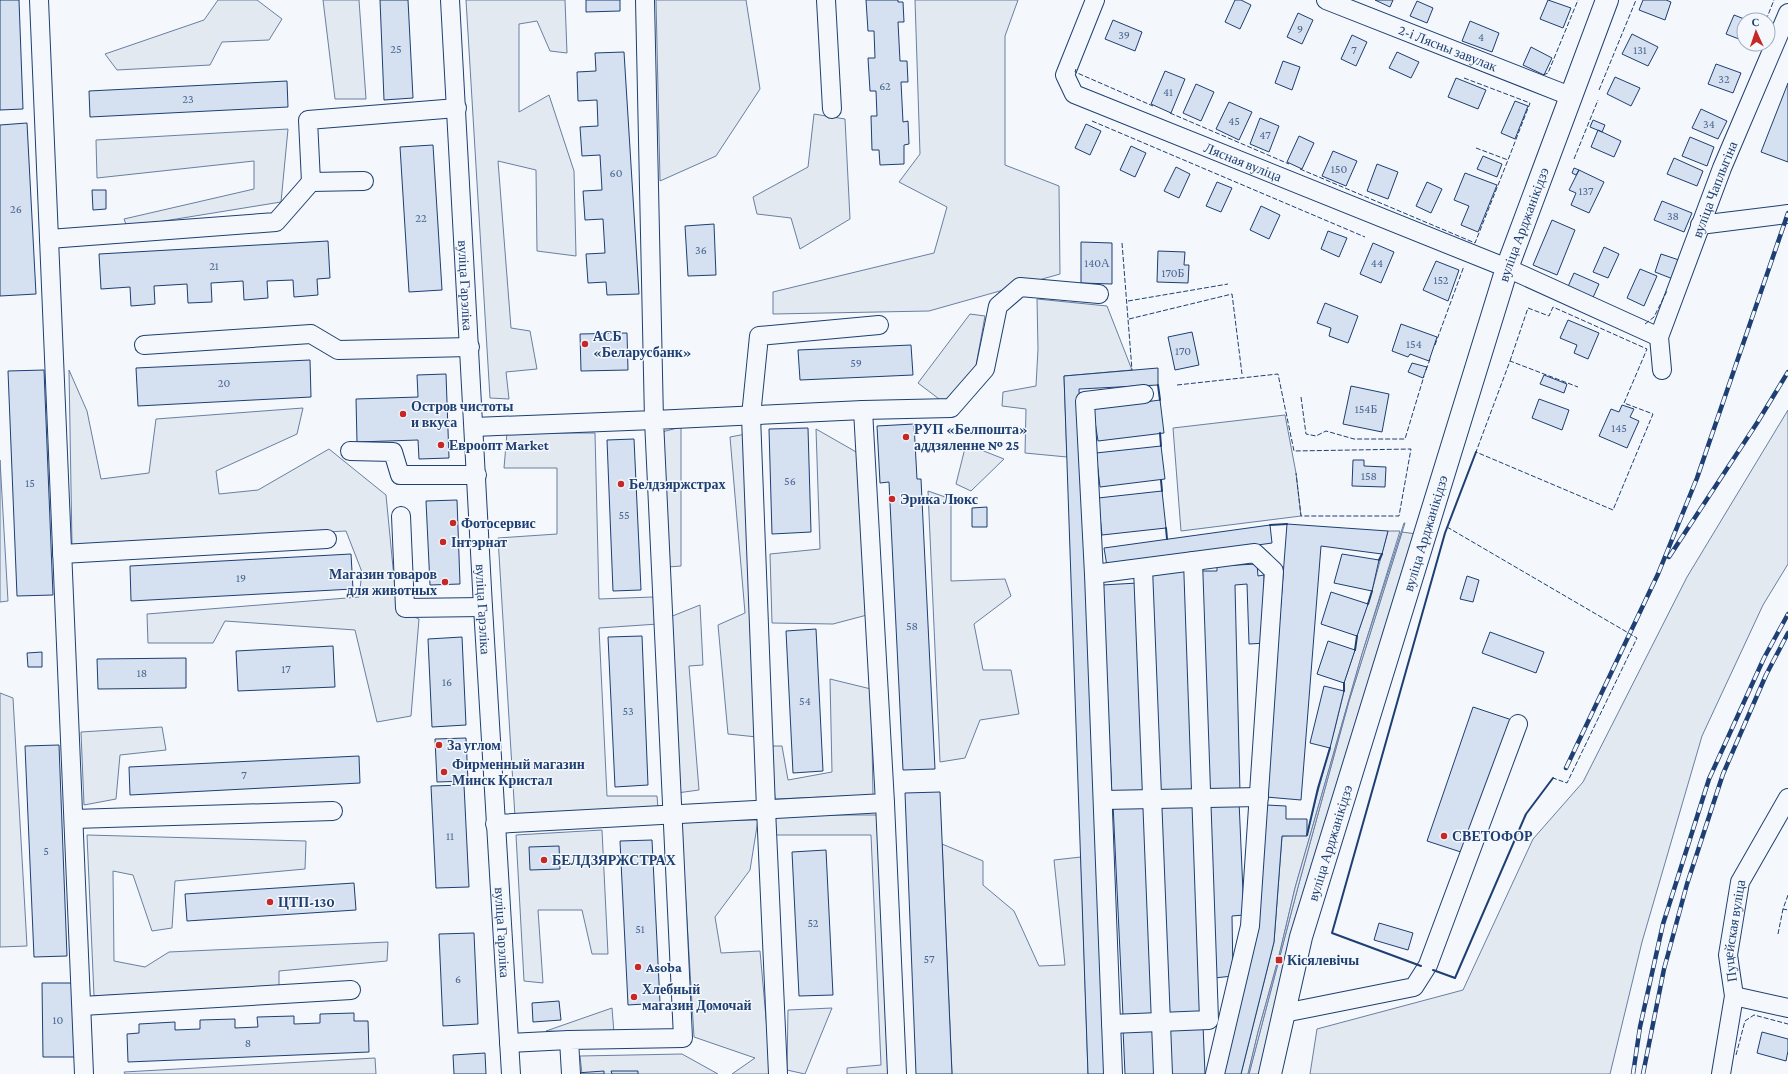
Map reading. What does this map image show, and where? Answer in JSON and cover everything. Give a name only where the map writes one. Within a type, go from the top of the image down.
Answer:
[{"type":"main road","name":"вуліца Арджанікідзэ","points":[[1270,1074],[1301,937],[1507,268],[1607,0]]},
{"type":"street","points":[[39,0],[84,1074]]},
{"type":"street","name":"вуліца Гарэліка","points":[[450,0],[483,607],[511,1074]]},
{"type":"street","points":[[509,1043],[569,1040],[683,1038],[654,420],[645,0]]},
{"type":"street","points":[[826,0],[832,109]]},
{"type":"street","name":"Лясная вуліца","points":[[1095,0],[1065,75],[1074,94],[1507,268],[1659,337]]},
{"type":"street","name":"2-і Лясны завулак","points":[[1326,0],[1570,96]]},
{"type":"street","name":"вуліца Чаплыгіна","points":[[1662,370],[1659,337],[1722,168],[1788,13]]},
{"type":"street","points":[[49,239],[276,222],[311,182],[308,120],[456,108]]},
{"type":"street","points":[[311,182],[364,181]]},
{"type":"street","points":[[1700,225],[1788,214]]},
{"type":"street","points":[[474,427],[863,410],[951,408],[985,369],[998,306],[1020,287],[1099,294]]},
{"type":"street","points":[[778,1074],[751,416],[759,336],[879,324]]},
{"type":"street","points":[[144,345],[311,334],[338,350],[470,347]]},
{"type":"street","points":[[1113,1074],[1094,574],[1085,401],[1144,394]]},
{"type":"street","points":[[863,410],[885,803],[896,1074]]},
{"type":"street","points":[[350,451],[393,452],[400,476],[477,475]]},
{"type":"street","points":[[401,516],[405,608],[483,607]]},
{"type":"street","points":[[62,554],[327,539]]},
{"type":"street","points":[[1094,574],[1255,553],[1274,571],[1250,926],[1214,1074]]},
{"type":"street","points":[[1193,561],[1209,1020]]},
{"type":"street","points":[[1143,568],[1164,1074]]},
{"type":"street","points":[[1284,1013],[1414,987],[1428,965],[1518,724]]},
{"type":"street","points":[[1103,800],[1259,797]]},
{"type":"street","name":"Пуцейская вуліца","points":[[1721,1074],[1734,996],[1728,955],[1740,882],[1788,798]]},
{"type":"street","points":[[496,824],[885,803]]},
{"type":"street","points":[[74,819],[334,811]]},
{"type":"street","points":[[82,1006],[351,990]]},
{"type":"street","points":[[1734,996],[1788,1008]]},
{"type":"street","points":[[1111,1024],[1209,1020],[1226,1024]]},
{"type":"street","points":[[569,1040],[571,1074]]},
{"type":"shaded area","points":[[218,0],[257,0],[282,19],[269,40],[222,42],[210,65],[117,70],[105,54],[204,20]]},
{"type":"shaded area","points":[[323,0],[359,0],[366,99],[335,99]]},
{"type":"shaded area","points":[[466,0],[565,0],[567,53],[550,51],[537,21],[519,24],[519,112],[549,95],[574,171],[576,256],[537,251],[536,170],[498,161],[511,328],[530,331],[537,369],[506,372],[509,399],[490,398]]},
{"type":"shaded area","points":[[656,0],[746,0],[760,89],[716,156],[660,181]]},
{"type":"shaded area","points":[[915,0],[1018,0],[1005,36],[1005,165],[1059,186],[1060,274],[929,311],[773,314],[773,292],[934,253],[947,207],[899,182],[920,154]]},
{"type":"shaded area","points":[[814,114],[845,119],[850,219],[800,249],[791,218],[757,214],[753,197],[808,167]]},
{"type":"shaded area","points":[[288,129],[281,202],[127,227],[124,219],[254,189],[254,161],[97,178],[96,140]]},
{"type":"shaded area","points":[[1037,299],[1107,306],[1132,370],[1064,376],[1067,457],[1025,453],[1026,409],[1002,406],[1003,392],[1036,386],[1038,349]]},
{"type":"shaded area","points":[[970,314],[985,316],[975,371],[943,402],[918,383]]},
{"type":"shaded area","points":[[69,370],[87,411],[101,479],[149,473],[156,419],[303,408],[297,434],[216,471],[219,494],[258,490],[329,449],[386,495],[397,609],[419,619],[411,716],[377,722],[355,630],[225,621],[213,643],[148,643],[147,614],[359,597],[362,572],[346,531],[72,545]]},
{"type":"shaded area","points":[[1788,410],[1788,564],[1763,605],[1702,736],[1642,942],[1610,1074],[1310,1074],[1317,1029],[1463,990],[1533,839],[1583,782],[1687,577]]},
{"type":"shaded area","points":[[1285,415],[1296,473],[1301,516],[1181,531],[1173,428]]},
{"type":"shaded area","points":[[681,427],[681,566],[668,567],[662,432]]},
{"type":"shaded area","points":[[816,429],[858,453],[867,615],[833,624],[772,623],[770,554],[820,549]]},
{"type":"shaded area","points":[[507,433],[595,433],[599,599],[653,597],[658,624],[599,628],[607,796],[657,796],[658,809],[515,817],[498,538],[557,534],[557,468],[504,468]]},
{"type":"shaded area","points":[[746,434],[757,737],[728,734],[718,625],[745,613],[730,437]]},
{"type":"shaded area","points":[[966,444],[1004,459],[971,491],[956,484]]},
{"type":"shaded area","points":[[0,460],[8,601],[0,602]]},
{"type":"shaded area","points":[[928,491],[951,499],[951,581],[1005,579],[1011,596],[974,624],[983,670],[1011,670],[1019,714],[980,720],[965,758],[940,762]]},
{"type":"shaded area","points":[[1404,523],[1349,701],[1248,1074],[1295,888],[1362,654]]},
{"type":"shaded area","points":[[1388,531],[1400,531],[1362,654],[1295,888],[1248,1074],[1241,1074],[1274,942],[1282,836],[1307,835],[1340,709],[1344,691],[1344,683],[1355,650],[1357,636],[1372,591]]},
{"type":"shaded area","points":[[1402,532],[1424,535],[1270,1074],[1249,1074],[1349,701]]},
{"type":"shaded area","points":[[700,605],[703,665],[689,666],[699,790],[677,793],[670,617]]},
{"type":"shaded area","points":[[830,679],[871,689],[873,795],[775,799],[771,746],[782,746],[788,780],[832,772]]},
{"type":"shaded area","points":[[0,693],[13,698],[27,946],[0,947]]},
{"type":"shaded area","points":[[162,727],[166,750],[120,755],[116,799],[84,805],[81,732]]},
{"type":"shaded area","points":[[775,815],[878,815],[889,1074],[847,1074],[847,1068],[881,1065],[871,835],[776,835]]},
{"type":"shaded area","points":[[758,820],[750,870],[715,917],[721,953],[760,951],[771,1074],[732,1074],[755,1058],[694,1037],[681,821]]},
{"type":"shaded area","points":[[602,830],[608,954],[592,954],[582,910],[538,910],[543,983],[524,981],[516,835]]},
{"type":"shaded area","points":[[87,835],[306,841],[305,869],[175,881],[172,928],[152,931],[133,875],[113,871],[114,961],[145,967],[169,952],[388,942],[387,961],[279,971],[279,987],[94,996]]},
{"type":"shaded area","points":[[942,844],[983,861],[983,885],[1014,911],[1039,966],[1065,965],[1054,860],[1081,857],[1088,1074],[952,1074]]},
{"type":"shaded area","points":[[612,1008],[614,1033],[546,1031]]},
{"type":"shaded area","points":[[832,1008],[805,1074],[787,1070],[788,1010]]},
{"type":"shaded area","points":[[682,1054],[718,1074],[582,1074],[580,1056]]},
{"type":"shaded area","points":[[375,1058],[376,1074],[125,1074],[124,1072]]},
{"type":"building","points":[[0,0],[19,0],[23,109],[0,110]]},
{"type":"building","points":[[380,0],[408,0],[413,98],[384,100]]},
{"type":"building","points":[[586,0],[620,0],[620,11],[586,12]]},
{"type":"building","points":[[866,0],[898,0],[898,2],[903,2],[904,22],[898,22],[900,61],[907,61],[908,82],[901,82],[903,122],[908,121],[909,144],[904,145],[904,164],[880,165],[879,150],[872,150],[871,116],[877,116],[876,91],[870,91],[868,58],[875,58],[874,31],[868,31]]},
{"type":"building","points":[[1235,0],[1241,0],[1251,5],[1240,29],[1225,22]]},
{"type":"building","points":[[1375,0],[1393,0],[1390,7]]},
{"type":"building","points":[[1548,0],[1571,8],[1563,28],[1540,19]]},
{"type":"building","points":[[1643,0],[1666,0],[1671,2],[1665,20],[1639,10]]},
{"type":"building","points":[[1417,1],[1433,8],[1427,23],[1410,16]]},
{"type":"building","points":[[1298,13],[1313,20],[1302,44],[1287,37]]},
{"type":"building","points":[[1734,15],[1736,16],[1736,38],[1726,34]]},
{"type":"building","points":[[1113,20],[1142,32],[1135,51],[1105,39]]},
{"type":"building","points":[[1470,21],[1499,33],[1492,52],[1462,41]]},
{"type":"building","points":[[1632,34],[1658,47],[1648,66],[1622,54]]},
{"type":"building","points":[[1352,35],[1367,42],[1356,66],[1341,59]]},
{"type":"building","points":[[1531,47],[1552,58],[1544,75],[1523,65]]},
{"type":"building","points":[[624,52],[639,294],[607,295],[606,282],[588,283],[586,254],[605,253],[603,219],[585,220],[583,191],[602,190],[600,155],[582,156],[580,127],[598,126],[597,100],[578,101],[577,72],[596,71],[595,53]]},
{"type":"building","points":[[1397,52],[1419,62],[1411,78],[1389,68]]},
{"type":"building","points":[[1283,61],[1300,67],[1292,90],[1275,83]]},
{"type":"building","points":[[1716,64],[1741,73],[1733,93],[1708,84]]},
{"type":"building","points":[[1165,71],[1185,79],[1171,113],[1151,104]]},
{"type":"building","points":[[1615,77],[1640,88],[1631,106],[1607,94]]},
{"type":"building","points":[[1456,78],[1486,90],[1478,109],[1448,97]]},
{"type":"building","points":[[287,81],[288,107],[90,117],[89,91]]},
{"type":"building","points":[[1788,83],[1788,162],[1761,152]]},
{"type":"building","points":[[1196,84],[1214,92],[1201,121],[1183,113]]},
{"type":"building","points":[[1515,101],[1528,106],[1515,139],[1501,133]]},
{"type":"building","points":[[1229,102],[1252,112],[1239,140],[1216,129]]},
{"type":"building","points":[[1701,109],[1727,121],[1718,139],[1692,128]]},
{"type":"building","points":[[1260,118],[1279,126],[1269,152],[1250,144]]},
{"type":"building","points":[[1593,120],[1605,125],[1602,132],[1590,127]]},
{"type":"building","points":[[27,123],[36,294],[0,296],[0,125]]},
{"type":"building","points":[[1086,124],[1101,131],[1090,155],[1075,148]]},
{"type":"building","points":[[1598,130],[1621,141],[1614,157],[1591,147]]},
{"type":"building","points":[[1299,136],[1314,143],[1302,169],[1287,162]]},
{"type":"building","points":[[1690,137],[1714,147],[1707,166],[1682,156]]},
{"type":"building","points":[[433,145],[442,290],[409,292],[400,147]]},
{"type":"building","points":[[1131,146],[1146,153],[1135,177],[1120,170]]},
{"type":"building","points":[[1333,151],[1357,161],[1346,186],[1322,176]]},
{"type":"building","points":[[1483,156],[1502,164],[1497,177],[1477,169]]},
{"type":"building","points":[[1674,158],[1703,171],[1697,186],[1667,174]]},
{"type":"building","points":[[1377,164],[1398,172],[1388,199],[1367,191]]},
{"type":"building","points":[[1176,167],[1190,174],[1179,198],[1164,191]]},
{"type":"building","points":[[1574,168],[1579,170],[1576,175],[1572,173]]},
{"type":"building","points":[[1579,170],[1604,182],[1589,213],[1571,205],[1576,193],[1569,190]]},
{"type":"building","points":[[1465,173],[1497,185],[1478,232],[1461,225],[1469,206],[1454,200]]},
{"type":"building","points":[[1217,182],[1232,188],[1221,212],[1206,206]]},
{"type":"building","points":[[1427,182],[1442,189],[1431,213],[1416,206]]},
{"type":"building","points":[[92,190],[106,190],[106,209],[93,210]]},
{"type":"building","points":[[1662,201],[1692,213],[1684,232],[1654,220]]},
{"type":"building","points":[[1261,206],[1280,215],[1269,239],[1250,230]]},
{"type":"building","points":[[1552,220],[1575,230],[1557,275],[1533,265]]},
{"type":"building","points":[[714,224],[716,275],[688,276],[685,226]]},
{"type":"building","points":[[1328,231],[1347,238],[1339,257],[1321,249]]},
{"type":"building","points":[[328,241],[330,278],[317,279],[318,295],[294,297],[293,280],[267,281],[268,298],[244,300],[243,281],[211,283],[212,302],[188,303],[187,284],[154,286],[155,304],[131,306],[130,287],[101,289],[99,254]]},
{"type":"building","points":[[1081,242],[1112,243],[1112,284],[1081,283]]},
{"type":"building","points":[[1373,243],[1394,252],[1381,283],[1360,274]]},
{"type":"building","points":[[1604,247],[1619,254],[1608,278],[1593,272]]},
{"type":"building","points":[[1158,251],[1185,252],[1184,265],[1189,265],[1188,283],[1157,282]]},
{"type":"building","points":[[1661,254],[1679,260],[1673,279],[1655,272]]},
{"type":"building","points":[[1436,261],[1459,270],[1448,301],[1423,290]]},
{"type":"building","points":[[1640,269],[1657,276],[1644,306],[1627,298]]},
{"type":"building","points":[[1574,273],[1599,284],[1591,302],[1566,291]]},
{"type":"building","points":[[1325,303],[1358,316],[1348,343],[1329,336],[1331,328],[1317,323]]},
{"type":"building","points":[[1568,320],[1599,333],[1588,359],[1574,353],[1577,345],[1560,338]]},
{"type":"building","points":[[1401,324],[1437,337],[1429,361],[1410,354],[1408,357],[1392,351]]},
{"type":"building","points":[[1192,332],[1199,365],[1175,370],[1168,337]]},
{"type":"building","points":[[627,333],[628,370],[581,371],[580,334]]},
{"type":"building","points":[[911,345],[913,375],[800,380],[798,350]]},
{"type":"building","points":[[310,360],[311,397],[138,406],[136,368]]},
{"type":"building","points":[[1412,363],[1427,367],[1423,378],[1408,372]]},
{"type":"building","points":[[1158,368],[1158,385],[1079,389],[1105,1074],[1088,1074],[1064,376]]},
{"type":"building","points":[[44,370],[53,595],[17,596],[8,371]]},
{"type":"building","points":[[446,374],[449,458],[419,459],[418,440],[357,442],[356,399],[418,397],[417,375]]},
{"type":"building","points":[[1544,375],[1567,384],[1564,393],[1540,384]]},
{"type":"building","points":[[1351,386],[1389,394],[1382,432],[1343,424]]},
{"type":"building","points":[[1539,399],[1569,410],[1562,430],[1532,418]]},
{"type":"building","points":[[1160,400],[1164,433],[1098,441],[1093,409]]},
{"type":"building","points":[[1622,405],[1634,409],[1630,417],[1639,421],[1627,448],[1599,436],[1611,409],[1619,412]]},
{"type":"building","points":[[914,424],[917,479],[921,479],[935,769],[903,770],[889,482],[880,483],[877,426]]},
{"type":"building","points":[[808,428],[811,532],[772,534],[769,429]]},
{"type":"building","points":[[634,439],[641,590],[613,591],[607,440]]},
{"type":"building","points":[[1161,446],[1165,479],[1100,487],[1096,453]]},
{"type":"building","points":[[1353,460],[1364,460],[1364,466],[1386,467],[1385,487],[1352,486]]},
{"type":"building","points":[[1162,491],[1166,528],[1102,535],[1098,498]]},
{"type":"building","name":"Інтэрнат","points":[[457,500],[460,584],[430,585],[426,501]]},
{"type":"building","points":[[987,507],[987,527],[972,527],[972,508]]},
{"type":"building","points":[[1287,524],[1388,531],[1382,554],[1321,546],[1301,800],[1266,797]]},
{"type":"building","points":[[1270,525],[1272,543],[1107,566],[1104,548]]},
{"type":"building","points":[[351,554],[353,589],[131,601],[130,566]]},
{"type":"building","points":[[1342,554],[1379,560],[1372,591],[1334,583]]},
{"type":"building","points":[[1257,564],[1258,576],[1264,575],[1266,643],[1249,644],[1247,584],[1235,585],[1240,793],[1207,794],[1202,571],[1217,571],[1217,566]]},
{"type":"building","points":[[1185,571],[1195,792],[1160,793],[1150,573]]},
{"type":"building","points":[[1467,576],[1479,580],[1473,602],[1460,599]]},
{"type":"building","points":[[1138,583],[1148,795],[1112,797],[1102,585]]},
{"type":"building","points":[[1331,592],[1368,604],[1357,636],[1321,624]]},
{"type":"building","points":[[816,629],[823,771],[793,773],[786,631]]},
{"type":"building","points":[[1490,632],[1544,652],[1536,673],[1482,653]]},
{"type":"building","points":[[642,636],[648,785],[615,787],[608,637]]},
{"type":"building","points":[[462,637],[466,725],[432,727],[428,639]]},
{"type":"building","points":[[1328,641],[1355,650],[1344,683],[1317,674]]},
{"type":"building","points":[[333,646],[335,687],[238,691],[236,651]]},
{"type":"building","points":[[42,652],[42,667],[28,667],[27,653]]},
{"type":"building","points":[[186,658],[186,688],[98,689],[97,659]]},
{"type":"building","points":[[1324,686],[1344,691],[1330,748],[1310,743]]},
{"type":"building","points":[[1473,707],[1512,720],[1467,854],[1427,841]]},
{"type":"building","points":[[466,738],[468,781],[437,782],[435,739]]},
{"type":"building","points":[[59,745],[67,956],[34,957],[25,746]]},
{"type":"building","points":[[359,756],[360,783],[130,795],[129,767]]},
{"type":"building","points":[[464,785],[469,887],[436,888],[431,786]]},
{"type":"building","points":[[940,792],[952,1074],[916,1074],[905,793]]},
{"type":"building","points":[[1239,801],[1244,915],[1232,916],[1233,976],[1214,978],[1207,803]]},
{"type":"building","points":[[1148,803],[1158,1014],[1123,1016],[1113,804]]},
{"type":"building","points":[[1196,803],[1203,1016],[1168,1017],[1161,805]]},
{"type":"building","points":[[1266,805],[1286,806],[1286,819],[1307,819],[1307,836],[1282,836],[1274,942],[1241,1074],[1221,1074]]},
{"type":"building","points":[[652,840],[660,1003],[628,1005],[620,841]]},
{"type":"building","points":[[559,846],[560,869],[530,870],[529,847]]},
{"type":"building","points":[[826,850],[833,995],[799,996],[792,852]]},
{"type":"building","name":"ЦТП-130","points":[[354,883],[356,910],[187,921],[185,894]]},
{"type":"building","points":[[1379,923],[1413,933],[1408,950],[1374,940]]},
{"type":"building","points":[[474,933],[478,1024],[443,1026],[439,934]]},
{"type":"building","points":[[42,983],[73,983],[75,1057],[43,1057]]},
{"type":"building","points":[[559,1001],[561,1020],[533,1022],[532,1003]]},
{"type":"building","points":[[354,1013],[354,1021],[368,1021],[369,1052],[128,1062],[127,1034],[139,1033],[139,1024],[175,1022],[175,1030],[200,1029],[200,1020],[235,1019],[235,1028],[258,1027],[257,1017],[294,1016],[294,1024],[320,1023],[320,1014]]},
{"type":"building","points":[[1203,1025],[1205,1074],[1171,1074],[1168,1027]]},
{"type":"building","points":[[1157,1028],[1158,1074],[1125,1074],[1123,1029]]},
{"type":"building","points":[[1762,1032],[1788,1039],[1786,1061],[1757,1053]]},
{"type":"building","points":[[485,1053],[486,1074],[454,1074],[453,1055]]},
{"type":"building","points":[[604,1071],[604,1074],[576,1074],[576,1073]]},
{"type":"building","points":[[611,1071],[638,1071],[638,1074],[612,1074]]},
{"type":"railway","points":[[1566,768],[1658,574],[1697,478],[1788,213]]},
{"type":"railway","points":[[1669,557],[1757,423],[1788,372]]},
{"type":"railway","points":[[1633,1074],[1640,1027],[1663,924],[1709,779],[1764,658],[1788,614]]},
{"type":"railway","points":[[1643,1074],[1664,969],[1687,884],[1723,774],[1766,675],[1788,633]]},
{"type":"fence","points":[[1543,75],[1548,73],[1578,0]]},
{"type":"fence","points":[[1599,90],[1636,0]]},
{"type":"fence","points":[[1769,12],[1774,0]]},
{"type":"fence","points":[[1076,69],[1075,72],[1153,106]]},
{"type":"fence","points":[[1464,78],[1530,103],[1508,160],[1476,148]]},
{"type":"fence","points":[[1574,159],[1598,100]]},
{"type":"fence","points":[[1170,113],[1289,164]]},
{"type":"fence","points":[[1092,121],[1365,237]]},
{"type":"fence","points":[[1300,169],[1475,243],[1508,160]]},
{"type":"fence","points":[[1122,243],[1132,370]]},
{"type":"fence","points":[[1435,345],[1464,266]]},
{"type":"fence","points":[[1128,301],[1228,284]]},
{"type":"fence","points":[[1645,324],[1654,317],[1667,291]]},
{"type":"fence","points":[[1129,319],[1232,294],[1242,374]]},
{"type":"fence","points":[[1510,361],[1528,308],[1549,316],[1553,307],[1647,349],[1624,403],[1653,414],[1613,510],[1476,452],[1510,361],[1578,387]]},
{"type":"fence","points":[[1426,370],[1430,359]]},
{"type":"fence","points":[[1177,385],[1278,374],[1294,451],[1411,449],[1399,516],[1301,516],[1296,473]]},
{"type":"fence","points":[[1301,397],[1306,434],[1316,436],[1326,431],[1354,439],[1405,439],[1424,376]]},
{"type":"fence","points":[[1447,527],[1637,638],[1567,783],[1553,778]]},
{"type":"fence","points":[[1788,895],[1783,909],[1788,910]]},
{"type":"fence","points":[[1778,934],[1783,909]]},
{"type":"fence","points":[[1736,1055],[1745,1021],[1754,1015],[1788,1024]]},
{"type":"wall","points":[[1158,385],[1160,400]]},
{"type":"wall","points":[[1160,433],[1161,446]]},
{"type":"wall","points":[[1421,966],[1332,933],[1445,533],[1476,452]]},
{"type":"wall","points":[[1161,480],[1162,491]]},
{"type":"wall","points":[[1270,525],[1287,524]]},
{"type":"wall","points":[[1166,528],[1167,539]]},
{"type":"wall","points":[[1379,560],[1382,554]]},
{"type":"wall","points":[[1368,604],[1372,591]]},
{"type":"wall","points":[[1355,650],[1357,636]]},
{"type":"wall","points":[[1344,683],[1344,691]]},
{"type":"wall","points":[[1307,835],[1318,788],[1330,748]]},
{"type":"wall","points":[[1433,970],[1455,978],[1526,814],[1553,778]]},
{"type":"place","name":"АСБ «Беларусбанк»","points":[[585,344]]},
{"type":"place","name":"Остров чистоты и вкуса","points":[[403,414]]},
{"type":"place","name":"РУП «Белпошта» аддзяленне № 25","points":[[906,437]]},
{"type":"place","name":"Евроопт Market","points":[[441,445]]},
{"type":"place","name":"Белдзяржстрах","points":[[621,484]]},
{"type":"place","name":"Эрика Люкс","points":[[892,499]]},
{"type":"place","name":"Фотосервис","points":[[453,523]]},
{"type":"place","name":"Інтэрнат","points":[[443,542]]},
{"type":"place","name":"Магазин товаров для животных","points":[[445,582]]},
{"type":"place","name":"За углом","points":[[439,745]]},
{"type":"place","name":"Фирменный магазин Минск Кристал","points":[[444,772]]},
{"type":"place","name":"СВЕТОФОР","points":[[1444,836]]},
{"type":"place","name":"БЕЛДЗЯРЖСТРАХ","points":[[544,860]]},
{"type":"place","name":"ЦТП-130","points":[[270,902]]},
{"type":"place","name":"Кісялевічы","points":[[1279,960]]},
{"type":"place","name":"Asoba","points":[[638,967]]},
{"type":"place","name":"Хлебный магазин Домочай","points":[[634,997]]}]
